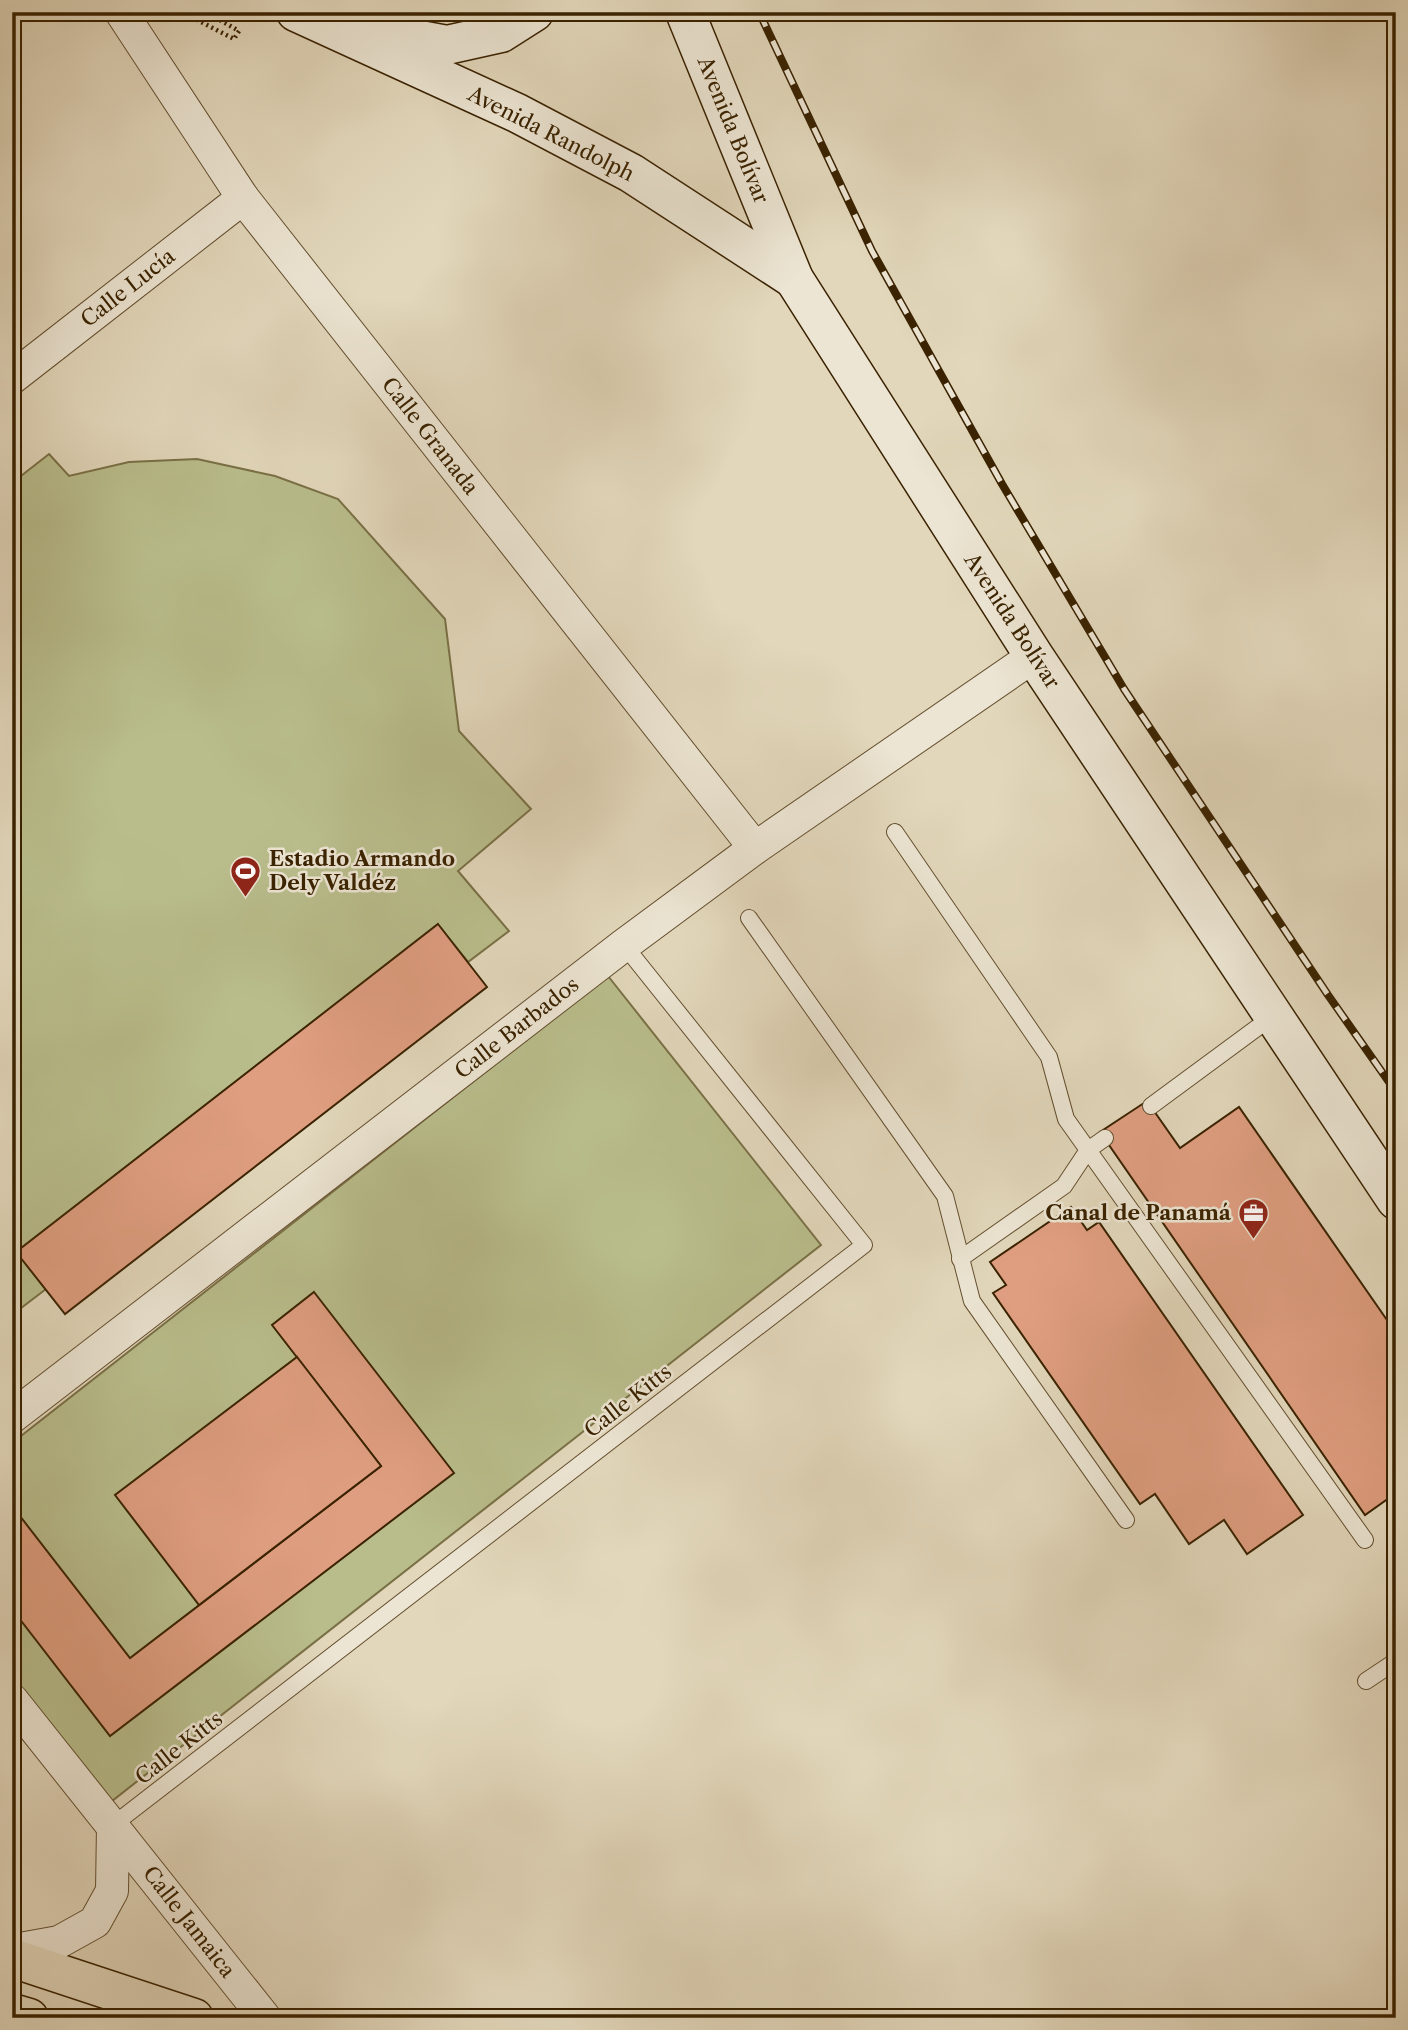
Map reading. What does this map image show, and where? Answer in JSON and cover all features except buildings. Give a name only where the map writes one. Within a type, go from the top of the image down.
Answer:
[{"type":"main road","points":[[300,15],[414,41],[447,45],[501,33],[534,12]]},
{"type":"main road","name":"Avenida Bolívar","points":[[685,12],[794,279],[1034,656],[1396,1200]]},
{"type":"main road","name":"Avenida Randolph","points":[[300,15],[517,113],[631,173],[794,279]]},
{"type":"main road","points":[[12,1958],[194,2018]]},
{"type":"main road","points":[[12,2012],[29,2018]]},
{"type":"street","name":"Calle Granada","points":[[121,12],[243,198],[755,848]]},
{"type":"street","name":"Calle Lucía","points":[[12,378],[243,198]]},
{"type":"street","name":"Calle Barbados","points":[[12,1417],[624,945],[755,848],[1034,656]]},
{"type":"street","name":"Calle Jamaica","points":[[12,1700],[265,2018]]},
{"type":"street","name":"Calle Jamaica","points":[[12,1948],[60,1942],[95,1922],[112,1891],[113,1825]]},
{"type":"lane","points":[[895,832],[1049,1057],[1066,1119],[1364,1540]]},
{"type":"lane","points":[[749,918],[945,1196],[972,1301],[1126,1520]]},
{"type":"lane","name":"Calle Kitts","points":[[113,1825],[864,1245],[624,945]]},
{"type":"lane","points":[[1151,1106],[1273,1016]]},
{"type":"lane","points":[[960,1259],[1064,1186],[1088,1150],[1105,1138]]},
{"type":"lane","points":[[1366,1681],[1396,1661]]},
{"type":"path","points":[[182,12],[234,39],[239,31],[206,12]]},
{"type":"green space","name":"Estadio Armando Dely Valdéz","points":[[49,454],[69,476],[129,462],[197,459],[275,476],[338,499],[445,619],[459,731],[531,809],[458,871],[509,931],[468,962],[438,925],[46,1289],[12,1315],[12,483]]},
{"type":"green space","points":[[608,976],[821,1245],[112,1801],[12,1675],[12,1443]]},
{"type":"railway","points":[[759,12],[872,251],[1002,484],[1124,689],[1396,1092]]},
{"type":"place","name":"Estadio Armando Dely Valdéz","points":[[246,898]]},
{"type":"place","name":"Canal de Panamá","points":[[1254,1240]]}]
